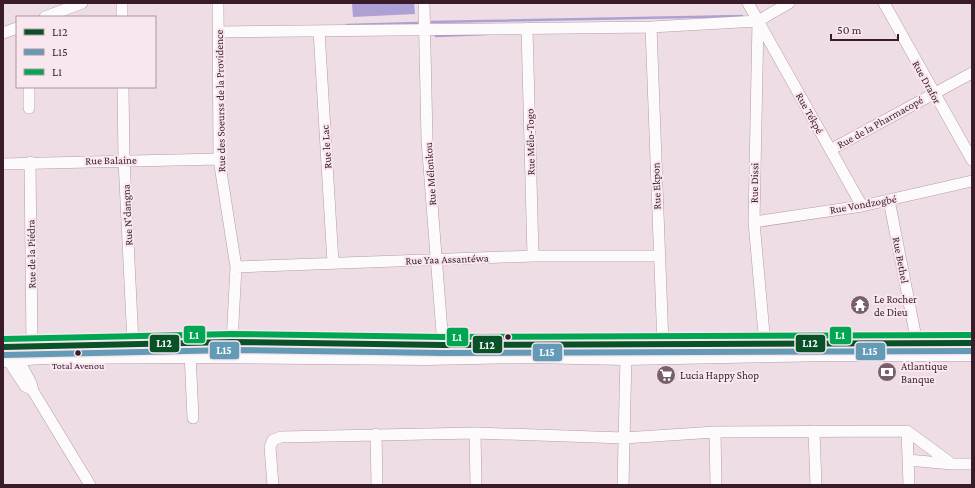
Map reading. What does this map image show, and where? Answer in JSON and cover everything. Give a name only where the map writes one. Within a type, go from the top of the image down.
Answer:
[{"type":"highway","points":[[12,351],[133,343],[232,342],[529,354],[626,350],[972,352]]},
{"type":"highway","points":[[626,350],[662,344],[765,345],[972,343]]},
{"type":"highway","points":[[12,351],[190,354],[443,350]]},
{"type":"street","points":[[48,16],[82,3]]},
{"type":"street","points":[[122,3],[122,16]]},
{"type":"street","name":"Rue des Soeurss de la Providence","points":[[218,3],[219,159],[236,268],[232,342]]},
{"type":"street","name":"Rue Mélonkou","points":[[424,3],[427,140],[443,350]]},
{"type":"street","name":"Rue Tékpé","points":[[748,3],[862,206]]},
{"type":"street","points":[[218,32],[650,27],[758,21],[789,3]]},
{"type":"street","name":"Rue Drafor","points":[[885,4],[972,160]]},
{"type":"street","name":"Rue Dissi","points":[[758,21],[754,222],[765,345]]},
{"type":"street","name":"Rue Ekpon","points":[[650,27],[662,344]]},
{"type":"street","points":[[3,33],[16,28]]},
{"type":"street","name":"Rue Mélo-Togo","points":[[527,28],[533,256]]},
{"type":"street","name":"Rue le Lac","points":[[319,31],[333,263]]},
{"type":"street","name":"Rue de la Pharmacopé","points":[[830,150],[933,92],[972,73]]},
{"type":"street","points":[[29,88],[29,108]]},
{"type":"street","name":"Rue N'dangna","points":[[123,88],[124,160],[133,343]]},
{"type":"street","name":"Rue Balaine","points":[[3,164],[30,162],[219,159]]},
{"type":"street","name":"Rue de la Piédra","points":[[12,351],[30,162]]},
{"type":"street","name":"Rue Vondzogbé","points":[[754,222],[862,206],[972,181]]},
{"type":"street","name":"Rue Bethel","points":[[889,200],[917,343]]},
{"type":"street","name":"Rue Yaa Assantéwa","points":[[236,268],[533,256],[658,256]]},
{"type":"street","points":[[623,485],[626,350]]},
{"type":"street","points":[[12,351],[25,386],[33,391],[90,485]]},
{"type":"street","points":[[190,354],[192,418]]},
{"type":"street","points":[[814,431],[816,485]]},
{"type":"street","points":[[907,431],[909,485]]},
{"type":"street","points":[[273,485],[270,447],[273,440],[281,437],[376,434],[475,433],[624,438],[715,432],[907,431],[952,464]]},
{"type":"street","points":[[715,432],[716,485]]},
{"type":"street","points":[[475,433],[476,485]]},
{"type":"street","points":[[376,434],[377,485]]},
{"type":"street","points":[[908,460],[952,464],[972,464]]},
{"type":"shaded area","points":[[352,3],[414,3],[415,14],[353,17]]},
{"type":"waterway","points":[[432,22],[742,16]]},
{"type":"waterway","points":[[347,25],[417,23]]},
{"type":"waterway","points":[[436,36],[486,34]]},
{"type":"transit line","name":"L1","points":[[3,339],[232,334],[443,337],[972,335]]},
{"type":"transit line","name":"L12","points":[[3,347],[232,342],[443,345],[972,343]]},
{"type":"transit line","name":"L15","points":[[3,355],[232,350],[443,353],[972,351]]},
{"type":"place","name":"Le Rocher de Dieu","points":[[860,305]]},
{"type":"place","name":"Total Avenou","points":[[78,353]]},
{"type":"place","name":"Atlantique Banque","points":[[887,372]]},
{"type":"place","name":"Lucia Happy Shop","points":[[666,375]]}]
